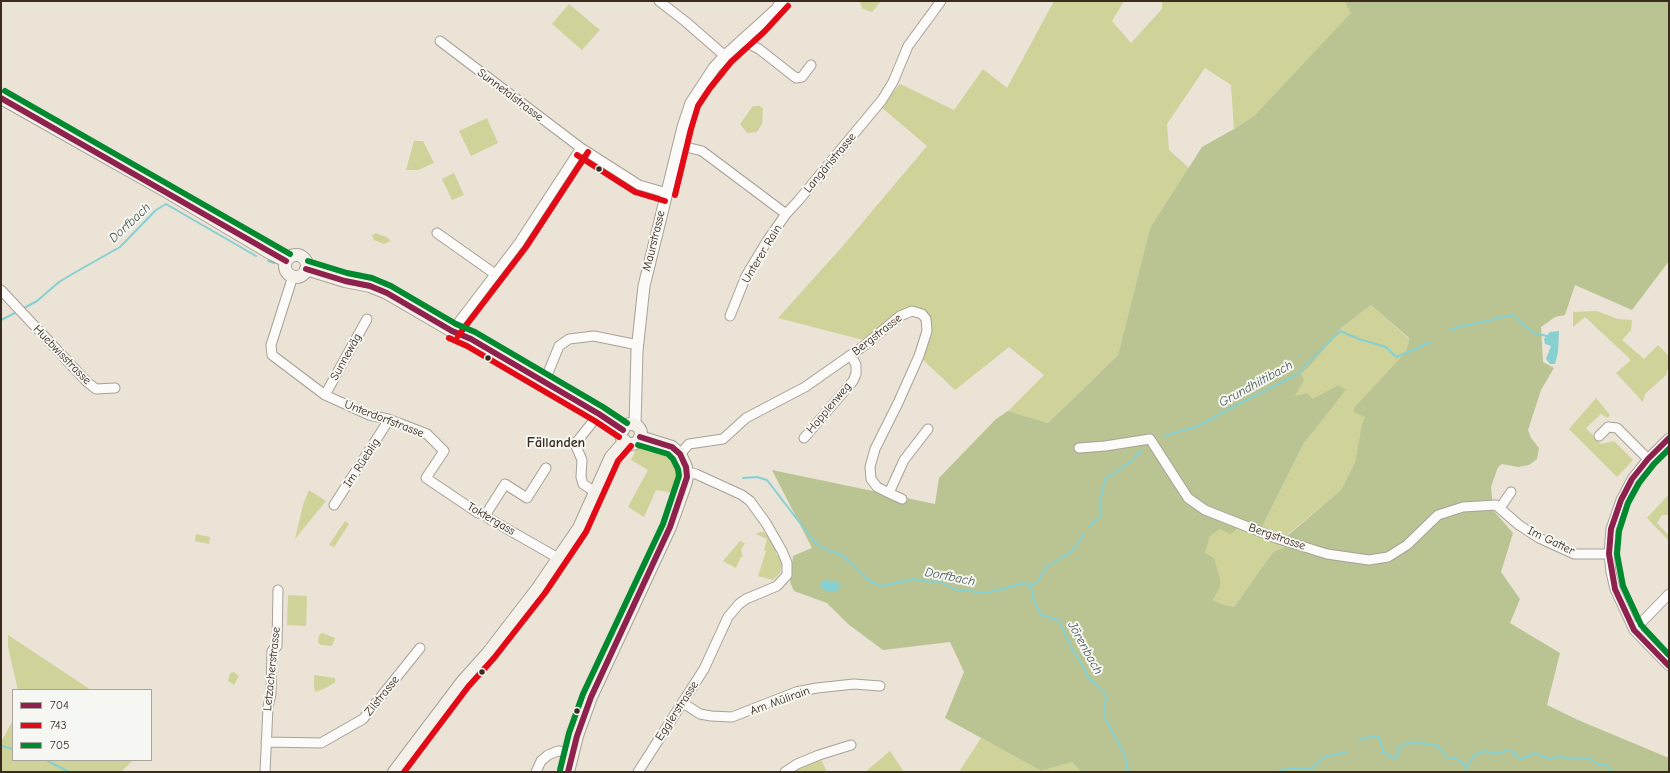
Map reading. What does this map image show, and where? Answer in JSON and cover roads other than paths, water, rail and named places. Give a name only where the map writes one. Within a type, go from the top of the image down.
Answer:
[{"type":"main road","points":[[1,98],[286,261]]},
{"type":"main road","points":[[292,256],[300,256],[305,260],[306,269],[302,274],[293,276],[290,275],[285,268],[286,261],[292,256]]},
{"type":"main road","points":[[306,269],[375,288],[471,340],[599,414],[624,435],[630,443],[634,443],[640,438]]},
{"type":"main road","points":[[394,772],[462,682],[507,629],[538,588],[579,528],[611,457],[624,435],[627,425],[635,425],[640,430],[640,438]]},
{"type":"main road","points":[[568,772],[577,736],[591,697],[679,506],[685,485],[687,472],[685,463],[680,454],[672,447],[640,438]]},
{"type":"street","points":[[659,1],[725,56]]},
{"type":"street","name":"Maurstrasse","points":[[635,425],[638,345],[646,276],[678,146],[691,103],[703,83],[725,56],[772,13],[782,1]]},
{"type":"street","name":"Langäristrasse","points":[[786,214],[882,100],[893,82],[908,46],[941,1]]},
{"type":"street","points":[[745,38],[753,46],[796,78],[802,77],[812,65]]},
{"type":"street","name":"Sunnetalstrasse","points":[[440,41],[581,148],[639,185],[667,193]]},
{"type":"street","points":[[678,146],[702,150],[786,214]]},
{"type":"street","points":[[452,331],[519,243],[581,148]]},
{"type":"street","name":"Unterer Rain","points":[[730,316],[746,276],[767,240],[786,214]]},
{"type":"street","points":[[437,233],[495,274]]},
{"type":"street","name":"Unterdorfstrasse","points":[[293,276],[271,345],[272,355],[324,395],[369,415],[427,434],[444,451],[426,478]]},
{"type":"street","name":"Huebwisstrasse","points":[[1,290],[87,382],[96,389],[115,388]]},
{"type":"street","name":"Bergstrasse","points":[[680,454],[689,444],[723,439],[746,418],[805,387],[851,355],[906,312],[917,312],[922,314],[926,319],[927,331],[919,356],[898,404],[875,449],[870,467],[871,479],[877,487],[902,499]]},
{"type":"street","name":"Sunnewäg","points":[[324,395],[367,319]]},
{"type":"street","points":[[544,383],[556,351],[563,342],[569,339],[594,336],[638,345]]},
{"type":"street","name":"Hopplenweg","points":[[804,438],[852,381],[856,374],[856,365],[851,355]]},
{"type":"street","points":[[595,492],[583,484],[580,477],[582,460],[575,444],[599,414]]},
{"type":"street","name":"Im Rüeblig","points":[[334,505],[388,420]]},
{"type":"street","points":[[1599,436],[1608,427],[1617,428],[1648,459]]},
{"type":"street","points":[[889,493],[904,460],[928,429]]},
{"type":"street","points":[[1669,438],[1632,478],[1621,500],[1611,529],[1609,554],[1615,589],[1634,630],[1669,666]]},
{"type":"street","name":"Bergstrasse","points":[[1079,448],[1105,446],[1150,439],[1188,498],[1205,510],[1276,538],[1327,554],[1369,560],[1388,558],[1407,545],[1438,514],[1463,507],[1498,507]]},
{"type":"street","points":[[486,514],[505,484],[527,498],[546,468]]},
{"type":"street","name":"Egglerstrasse","points":[[638,772],[704,669],[723,626],[733,610],[746,599],[777,586],[787,575],[787,563],[766,523],[750,501],[742,495],[696,474],[687,472]]},
{"type":"street","name":"Toktergass","points":[[426,478],[478,513],[486,514],[488,518],[558,558]]},
{"type":"street","points":[[1498,507],[1511,492]]},
{"type":"street","name":"Im Gatter","points":[[1498,507],[1519,525],[1539,538],[1574,554],[1609,554]]},
{"type":"street","name":"Letzacherstrasse","points":[[266,772],[268,707],[271,694],[272,651],[276,646],[278,590]]},
{"type":"street","points":[[1634,630],[1669,594]]},
{"type":"street","name":"Zilstrasse","points":[[266,742],[321,742],[363,719],[420,648]]},
{"type":"street","name":"Am Mülirain","points":[[683,703],[691,709],[705,715],[732,717],[796,692],[854,684],[880,686]]},
{"type":"street","points":[[785,772],[798,764],[819,755],[851,745]]},
{"type":"street","points":[[536,772],[541,760],[548,755],[558,751],[573,753]]},
{"type":"water","points":[[1559,331],[1558,352],[1555,364],[1550,364],[1546,359],[1551,346],[1545,344],[1544,339],[1550,332]]},
{"type":"water","points":[[824,580],[841,584],[836,592],[823,590],[820,584]]},
{"type":"waterway","name":"Dorfbach","points":[[22,309],[37,301],[59,282],[120,247],[156,210],[166,204],[256,256]]},
{"type":"waterway","name":"Dorfbach","points":[[268,261],[274,263]]},
{"type":"waterway","name":"Dorfbach","points":[[1,320],[17,312]]},
{"type":"waterway","name":"Grundhiltibach","points":[[1450,329],[1513,315],[1533,333],[1547,336]]},
{"type":"waterway","name":"Grundhiltibach","points":[[1164,436],[1198,426],[1296,375],[1340,331],[1359,339],[1386,347],[1396,357],[1431,342]]},
{"type":"waterway","name":"Grundhiltibach","points":[[1088,527],[1100,517],[1100,501],[1105,479],[1133,460],[1141,451]]},
{"type":"waterway","name":"Dorfbach","points":[[743,478],[757,477],[767,480],[813,540],[822,548],[842,555],[871,582],[882,586],[913,579],[930,582],[939,581],[953,589],[986,593],[1024,583],[1031,586]]},
{"type":"waterway","name":"Grundhiltibach","points":[[1031,586],[1039,580],[1046,567],[1071,552],[1084,534]]},
{"type":"waterway","name":"Jörenbach","points":[[1031,586],[1033,598],[1041,615],[1059,620],[1071,647],[1088,677],[1104,692],[1106,698],[1104,711],[1105,716],[1125,755],[1128,772]]},
{"type":"waterway","name":"Jörenbach","points":[[1359,740],[1370,737],[1379,737],[1383,752],[1394,758],[1397,758],[1399,746],[1409,743],[1435,744],[1448,758],[1456,758],[1466,766],[1476,754],[1486,751],[1494,754],[1510,750],[1521,759],[1535,753],[1550,759],[1557,757],[1590,759],[1600,765],[1606,764],[1612,772]]},
{"type":"waterway","points":[[1,746],[12,749]]},
{"type":"waterway","name":"Jörenbach","points":[[1280,772],[1285,768],[1312,768],[1324,757],[1347,752]]},
{"type":"waterway","points":[[48,761],[69,772]]},
{"type":"waterway","name":"Jörenbach","points":[[1466,766],[1466,772]]},
{"type":"district","name":"Fällanden","points":[[556,443]]}]
